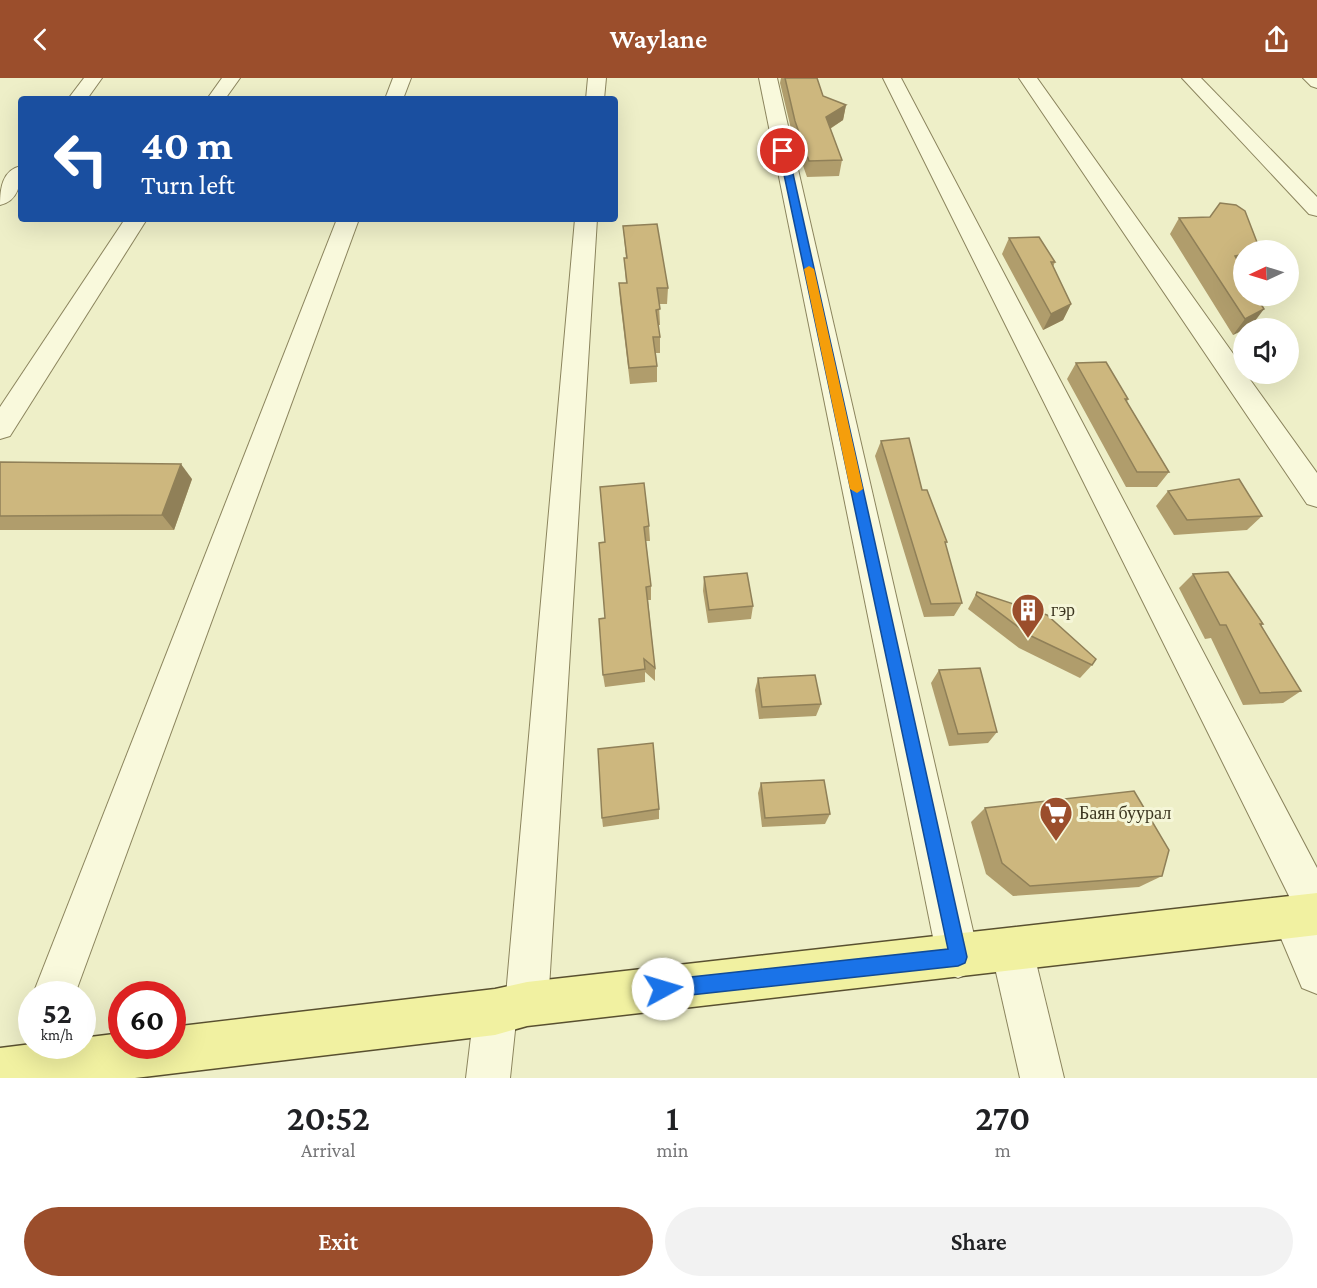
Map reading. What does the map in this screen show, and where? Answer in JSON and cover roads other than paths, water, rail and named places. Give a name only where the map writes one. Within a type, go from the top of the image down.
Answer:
[{"type":"main road","points":[[20,1061],[958,957],[1309,913]]},
{"type":"street","points":[[79,96],[93,78]]},
{"type":"street","points":[[218,96],[231,78]]},
{"type":"street","points":[[395,96],[402,78]]},
{"type":"street","points":[[595,96],[597,78]]},
{"type":"street","points":[[768,78],[958,957]]},
{"type":"street","points":[[892,78],[1309,913],[1317,973]]},
{"type":"street","points":[[1028,78],[1317,496]]},
{"type":"street","points":[[1191,78],[1317,209]]},
{"type":"street","points":[[1312,78],[1317,82]]},
{"type":"street","points":[[0,199],[18,176]]},
{"type":"street","points":[[0,429],[134,222]]},
{"type":"street","points":[[59,981],[347,222]]},
{"type":"street","points":[[488,1078],[511,1008],[586,222]]},
{"type":"street","points":[[1012,950],[1042,1078]]},
{"type":"place","name":"гэр","points":[[1028,639]]},
{"type":"place","name":"Баян буурал","points":[[1056,842]]}]
